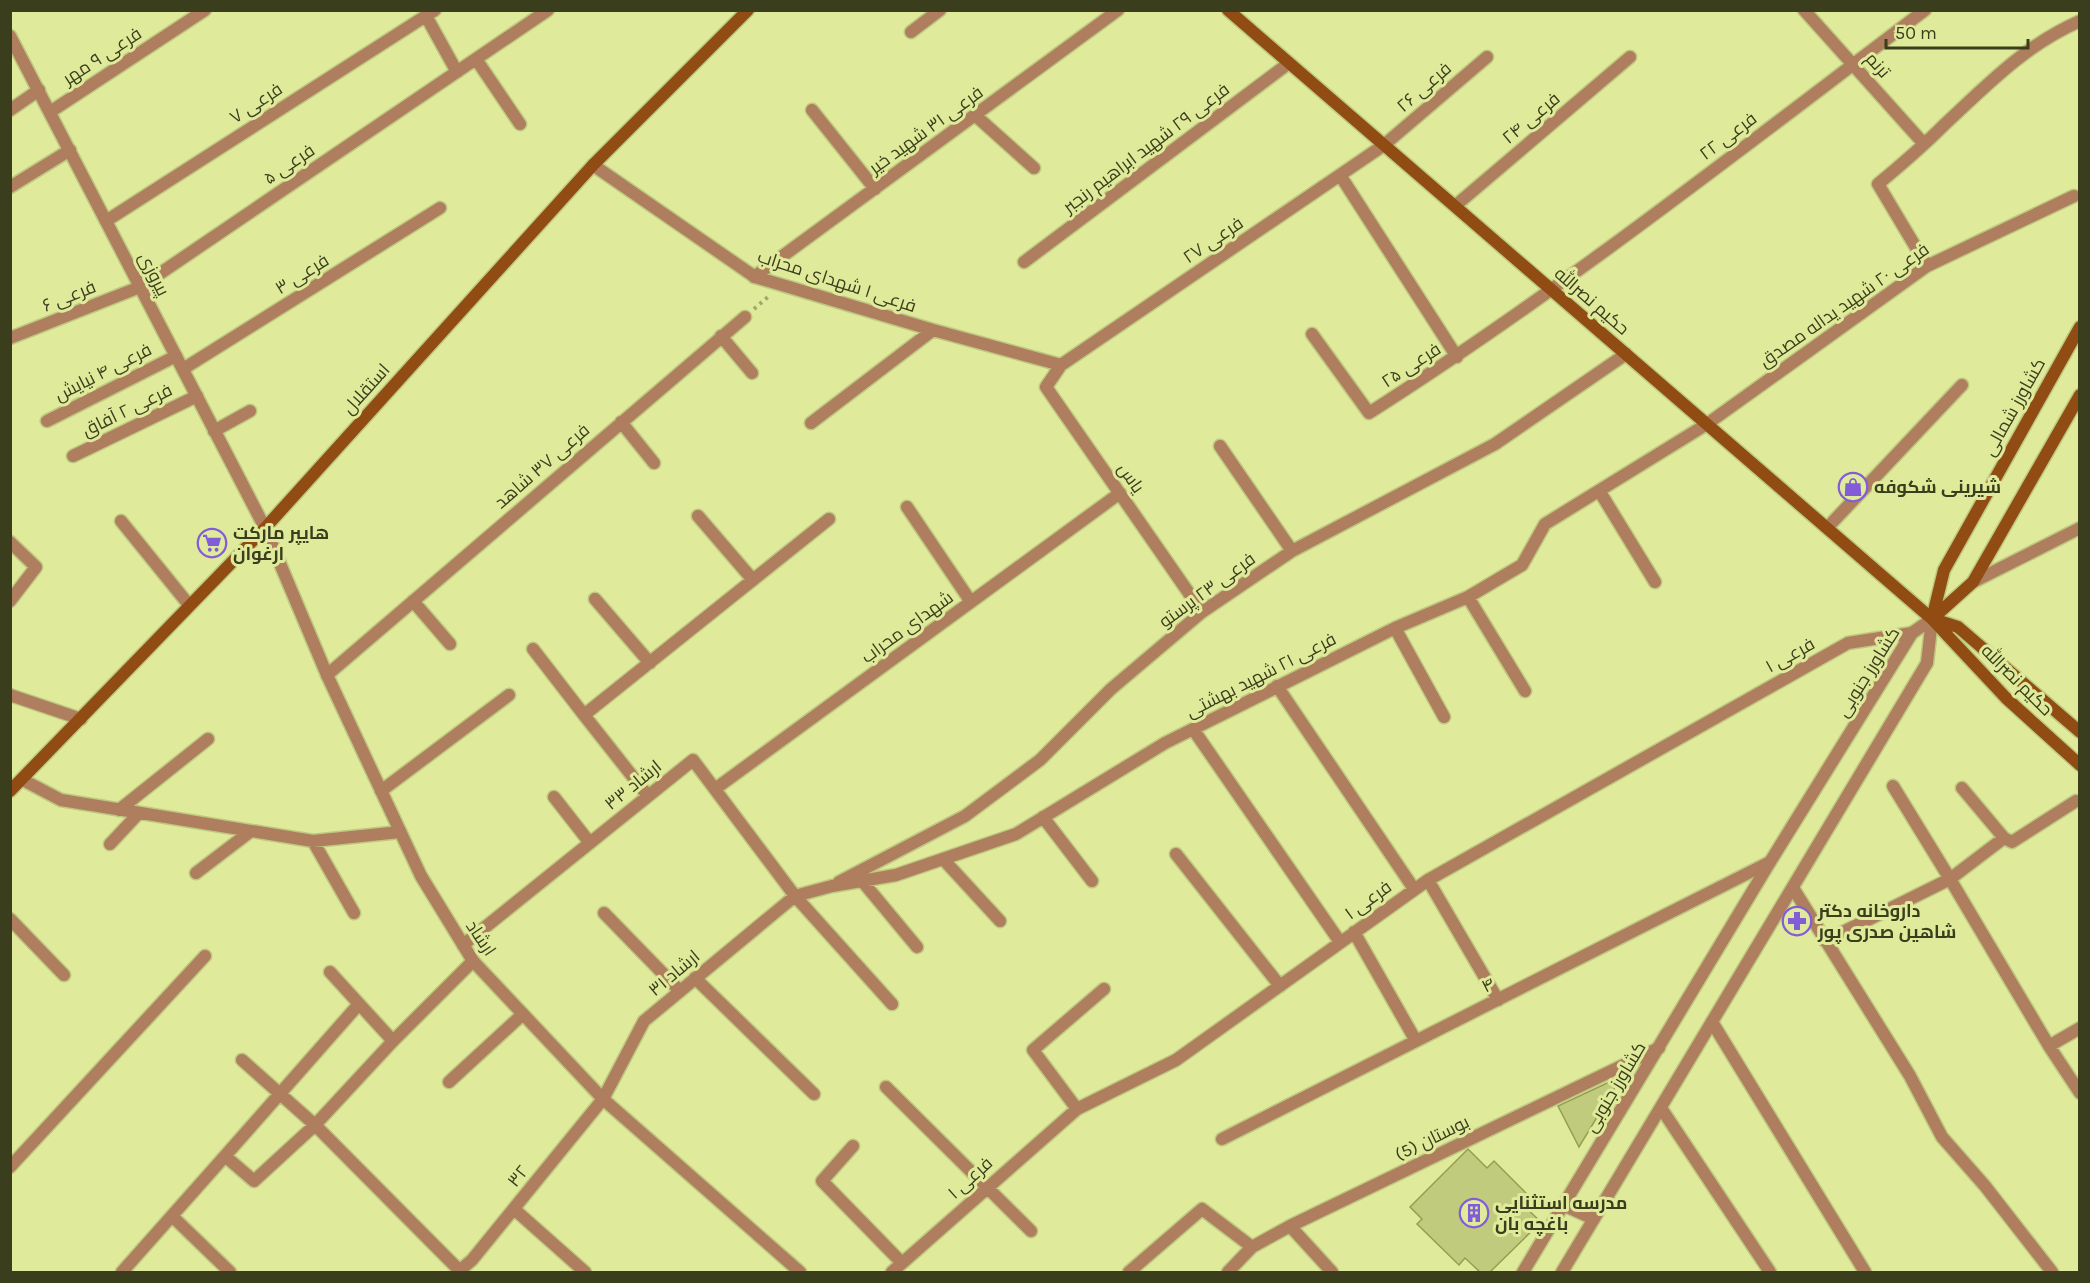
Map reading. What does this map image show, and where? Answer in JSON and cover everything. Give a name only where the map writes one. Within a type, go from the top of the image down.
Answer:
[{"type":"main road","name":"استقلال","points":[[10,791],[265,528],[593,165],[748,10]]},
{"type":"main road","name":"حکیم نصرالله","points":[[1228,10],[1932,619],[2006,698],[2079,765]]},
{"type":"main road","name":"کشاورز شمالی","points":[[1932,619],[1944,570],[2079,327]]},
{"type":"main road","points":[[1932,619],[1973,582],[2079,395]]},
{"type":"main road","name":"حکیم نصرالله","points":[[1932,619],[1958,627],[2079,732]]},
{"type":"street","name":"فرعی ۹ مهر","points":[[50,112],[205,10]]},
{"type":"street","name":"فرعی ۵","points":[[140,287],[548,10]]},
{"type":"street","points":[[911,32],[940,10]]},
{"type":"street","name":"فرعی ۳۱ شهید خیر","points":[[754,277],[1118,10]]},
{"type":"street","name":"ترنم","points":[[1804,10],[1924,144]]},
{"type":"street","name":"فرعی ۲۲","points":[[1552,290],[1925,10]]},
{"type":"street","points":[[430,13],[457,72]]},
{"type":"street","name":"فرعی ۷","points":[[106,221],[430,13]]},
{"type":"street","points":[[1927,266],[1878,184],[2010,63],[2055,32],[2079,21]]},
{"type":"street","name":"پیروزی","points":[[10,36],[265,528]]},
{"type":"street","name":"فرعی ۲۶","points":[[1384,145],[1487,57]]},
{"type":"street","name":"فرعی ۲۴","points":[[1455,206],[1630,57]]},
{"type":"street","points":[[476,59],[520,124]]},
{"type":"street","name":"فرعی ۲۹ شهید ابراهیم رنجبر","points":[[1024,262],[1289,63]]},
{"type":"street","points":[[10,110],[39,90]]},
{"type":"street","points":[[812,110],[875,189]]},
{"type":"street","points":[[976,116],[1034,168]]},
{"type":"street","name":"فرعی ۲۷","points":[[1061,365],[1384,145]]},
{"type":"street","points":[[10,188],[70,150]]},
{"type":"street","name":"فرعی ۱ شهدای محراب","points":[[593,165],[754,277],[1061,365]]},
{"type":"street","points":[[1340,176],[1457,357]]},
{"type":"street","name":"فرعی ۲۰ شهید یداله مصدق","points":[[1707,424],[1927,266],[2074,196]]},
{"type":"street","name":"فرعی ۳","points":[[183,369],[440,208]]},
{"type":"street","name":"فرعی ۶","points":[[10,338],[140,287]]},
{"type":"street","name":"فرعی ۲۵","points":[[1312,334],[1369,413],[1457,357],[1552,290]]},
{"type":"street","name":"فرعی ۳۷ شاهد","points":[[327,675],[745,317]]},
{"type":"street","points":[[811,423],[933,330]]},
{"type":"street","points":[[721,336],[752,373]]},
{"type":"street","name":"فرعی ۲۳ پرستو","points":[[859,877],[965,816],[1040,760],[1111,689],[1202,612],[1292,551],[1496,444],[1626,354]]},
{"type":"street","name":"فرعی ۴ نیایش","points":[[47,421],[176,356]]},
{"type":"street","name":"یاس","points":[[1061,365],[1046,387],[1202,612]]},
{"type":"street","points":[[1827,528],[1962,385]]},
{"type":"street","name":"فرعی ۲ آفاق","points":[[73,456],[196,396]]},
{"type":"street","points":[[214,431],[250,411]]},
{"type":"street","points":[[621,422],[654,463]]},
{"type":"street","name":"فرعی ۲۱ شهید بهشتی","points":[[795,896],[859,877],[896,875],[1016,834],[1165,743],[1395,628],[1468,597],[1522,565],[1545,524],[1707,424]]},
{"type":"street","points":[[1220,446],[1292,551]]},
{"type":"street","points":[[1600,492],[1655,582]]},
{"type":"street","name":"شهدای محراب","points":[[715,789],[1120,493]]},
{"type":"street","points":[[907,507],[971,602]]},
{"type":"street","points":[[698,516],[753,580]]},
{"type":"street","points":[[584,715],[829,519]]},
{"type":"street","points":[[121,521],[189,605]]},
{"type":"street","name":"ارشاد","points":[[265,528],[327,675],[421,876],[473,961],[603,1099],[800,1272]]},
{"type":"street","points":[[1973,582],[2079,528]]},
{"type":"street","points":[[10,542],[36,567],[10,601]]},
{"type":"street","points":[[1468,597],[1526,691]]},
{"type":"street","points":[[595,599],[650,663]]},
{"type":"street","points":[[413,601],[450,644]]},
{"type":"street","name":"کشاورز جنوبی","points":[[1523,1272],[1770,862],[1912,633],[1932,619]]},
{"type":"street","name":"کشاورز جنوبی","points":[[1562,1272],[1927,663],[1932,619]]},
{"type":"street","points":[[1395,628],[1444,717]]},
{"type":"street","name":"فرعی ۱","points":[[892,1272],[1077,1109],[1176,1060],[1428,880],[1848,643],[1912,633]]},
{"type":"street","points":[[533,649],[648,796]]},
{"type":"street","points":[[1278,686],[1414,889]]},
{"type":"street","points":[[10,695],[81,718]]},
{"type":"street","points":[[381,791],[508,695]]},
{"type":"street","points":[[1193,729],[1340,942]]},
{"type":"street","points":[[119,810],[208,739]]},
{"type":"street","name":"ارشاد ۳۳","points":[[463,945],[693,760],[795,896],[892,1004]]},
{"type":"street","points":[[23,780],[61,800],[314,841],[400,832]]},
{"type":"street","points":[[1893,786],[2079,1093]]},
{"type":"street","points":[[1962,788],[2004,838],[2012,842],[2076,801]]},
{"type":"street","points":[[554,796],[590,843]]},
{"type":"street","points":[[110,844],[139,813]]},
{"type":"street","points":[[1043,817],[1092,881]]},
{"type":"street","points":[[196,873],[250,831]]},
{"type":"street","points":[[1825,941],[1950,879],[2004,838]]},
{"type":"street","points":[[314,841],[354,913]]},
{"type":"street","points":[[1176,854],[1280,986]]},
{"type":"street","points":[[943,859],[1000,921]]},
{"type":"street","name":"۴","points":[[1222,1139],[1770,862]]},
{"type":"street","points":[[859,877],[917,947]]},
{"type":"street","points":[[1428,880],[1498,1000]]},
{"type":"street","points":[[1793,888],[1910,1076],[1942,1137],[1985,1186],[2052,1272]]},
{"type":"street","name":"ارشاد ۳۱","points":[[603,1099],[644,1021],[795,896]]},
{"type":"street","points":[[604,914],[680,991]]},
{"type":"street","points":[[10,919],[64,975]]},
{"type":"street","points":[[1354,932],[1416,1041]]},
{"type":"street","points":[[10,1167],[206,956]]},
{"type":"street","points":[[225,1156],[254,1181],[315,1125],[393,1041],[473,961]]},
{"type":"street","points":[[330,972],[393,1041]]},
{"type":"street","points":[[695,978],[814,1094]]},
{"type":"street","points":[[1077,1109],[1033,1050],[1104,989]]},
{"type":"street","points":[[122,1272],[359,1004]]},
{"type":"street","points":[[449,1082],[523,1014]]},
{"type":"street","points":[[1712,1022],[1865,1272]]},
{"type":"street","points":[[2049,1046],[2079,1028]]},
{"type":"street","name":"بوستان (5)","points":[[1228,1272],[1252,1247],[1290,1226],[1659,1048]]},
{"type":"street","points":[[242,1060],[315,1125],[459,1272]]},
{"type":"street","points":[[886,1087],[1031,1231]]},
{"type":"street","name":"۳۲","points":[[459,1272],[472,1260],[603,1099]]},
{"type":"street","points":[[1660,1108],[1770,1272]]},
{"type":"street","points":[[854,1146],[822,1181],[902,1263]]},
{"type":"street","points":[[1563,1206],[1594,1220]]},
{"type":"street","points":[[514,1209],[585,1272]]},
{"type":"street","points":[[1129,1272],[1202,1209],[1252,1247]]},
{"type":"street","points":[[172,1216],[230,1272]]},
{"type":"street","points":[[1290,1226],[1332,1272]]},
{"type":"path","points":[[745,317],[781,285]]},
{"type":"building","points":[[1622,1076],[1579,1147],[1558,1106]]},
{"type":"building","name":"مدرسه استثنایی باغچه بان","points":[[1468,1149],[1487,1168],[1494,1161],[1530,1197],[1524,1206],[1541,1222],[1490,1272],[1480,1272],[1465,1258],[1459,1265],[1417,1224],[1422,1219],[1410,1207]]},
{"type":"place","name":"شیرینی شکوفه","points":[[1853,487]]},
{"type":"place","name":"هایپر مارکت ارغوان","points":[[212,543]]},
{"type":"place","name":"داروخانه دکتر شاهین صدری پور","points":[[1797,921]]},
{"type":"place","name":"مدرسه استثنایی باغچه بان","points":[[1474,1213]]}]
